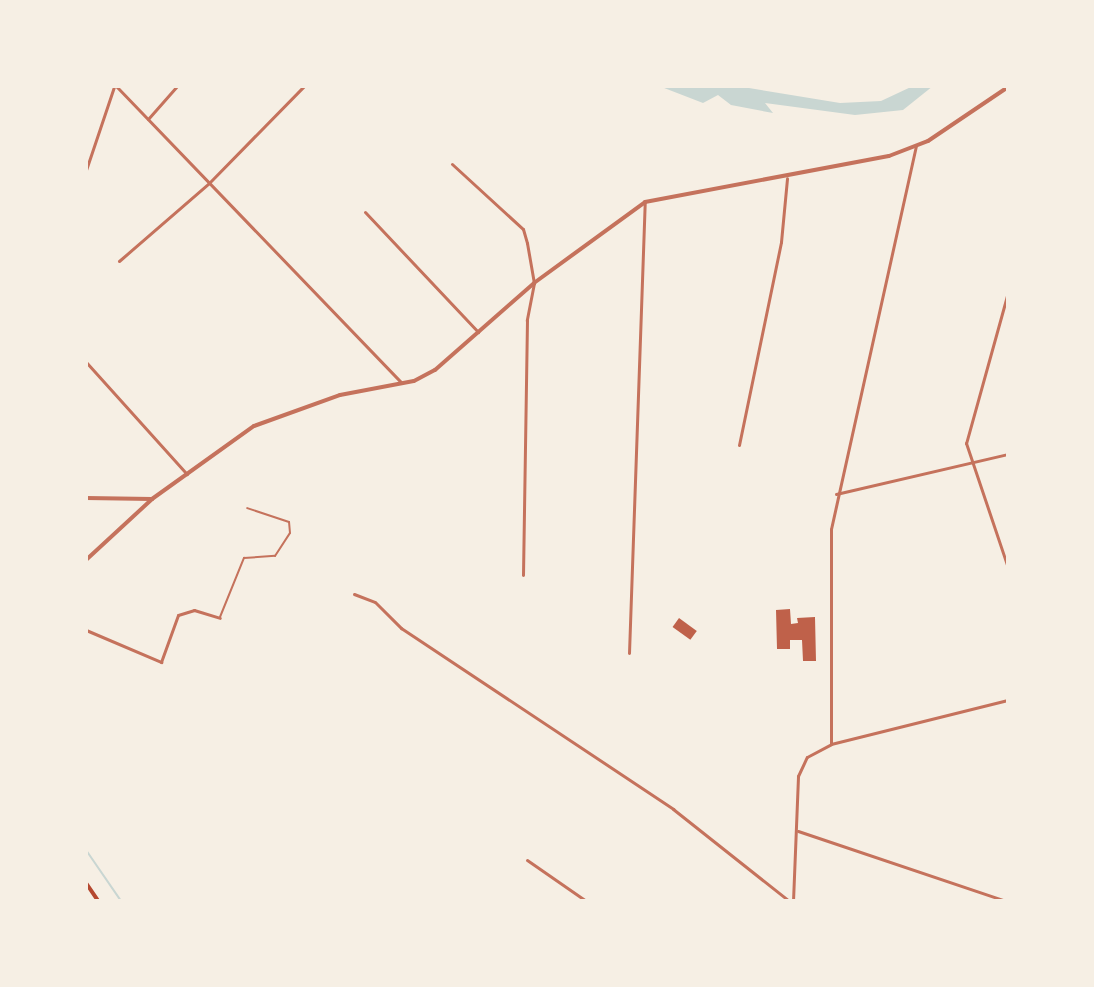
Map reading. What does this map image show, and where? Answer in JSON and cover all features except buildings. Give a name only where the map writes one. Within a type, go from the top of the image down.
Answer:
[{"type":"main road","points":[[86,883],[98,901]]},
{"type":"street","points":[[86,170],[115,86],[402,383]]},
{"type":"street","points":[[148,119],[177,86]]},
{"type":"street","points":[[119,261],[209,183],[304,86]]},
{"type":"street","points":[[86,560],[152,499],[254,426],[340,395],[402,383],[435,370],[534,283],[645,202],[698,189],[787,178],[889,156],[916,145],[1008,87]]},
{"type":"street","points":[[831,744],[829,588],[836,494],[916,145]]},
{"type":"street","points":[[452,164],[523,229],[534,283],[527,320],[523,575]]},
{"type":"street","points":[[739,445],[781,242],[787,178]]},
{"type":"street","points":[[629,653],[645,202]]},
{"type":"street","points":[[365,212],[478,332]]},
{"type":"street","points":[[1008,292],[966,443],[1008,568]]},
{"type":"street","points":[[86,362],[187,474]]},
{"type":"street","points":[[836,494],[1008,454]]},
{"type":"street","points":[[86,498],[152,499]]},
{"type":"street","points":[[354,594],[375,602],[401,628],[673,809],[791,901]]},
{"type":"street","points":[[86,630],[161,662],[178,615],[194,610],[220,618]]},
{"type":"street","points":[[791,901],[801,765],[831,744],[1008,700]]},
{"type":"street","points":[[797,831],[1007,901]]},
{"type":"street","points":[[527,860],[586,901]]},
{"type":"lane","points":[[220,618],[244,558],[275,556],[290,533],[289,522],[247,508]]},
{"type":"shaded area","points":[[659,86],[737,86],[840,103],[881,101],[913,86],[933,86],[903,110],[855,115],[765,103],[773,113],[731,105],[718,95],[703,103]]},
{"type":"waterway","points":[[86,850],[121,901]]}]
